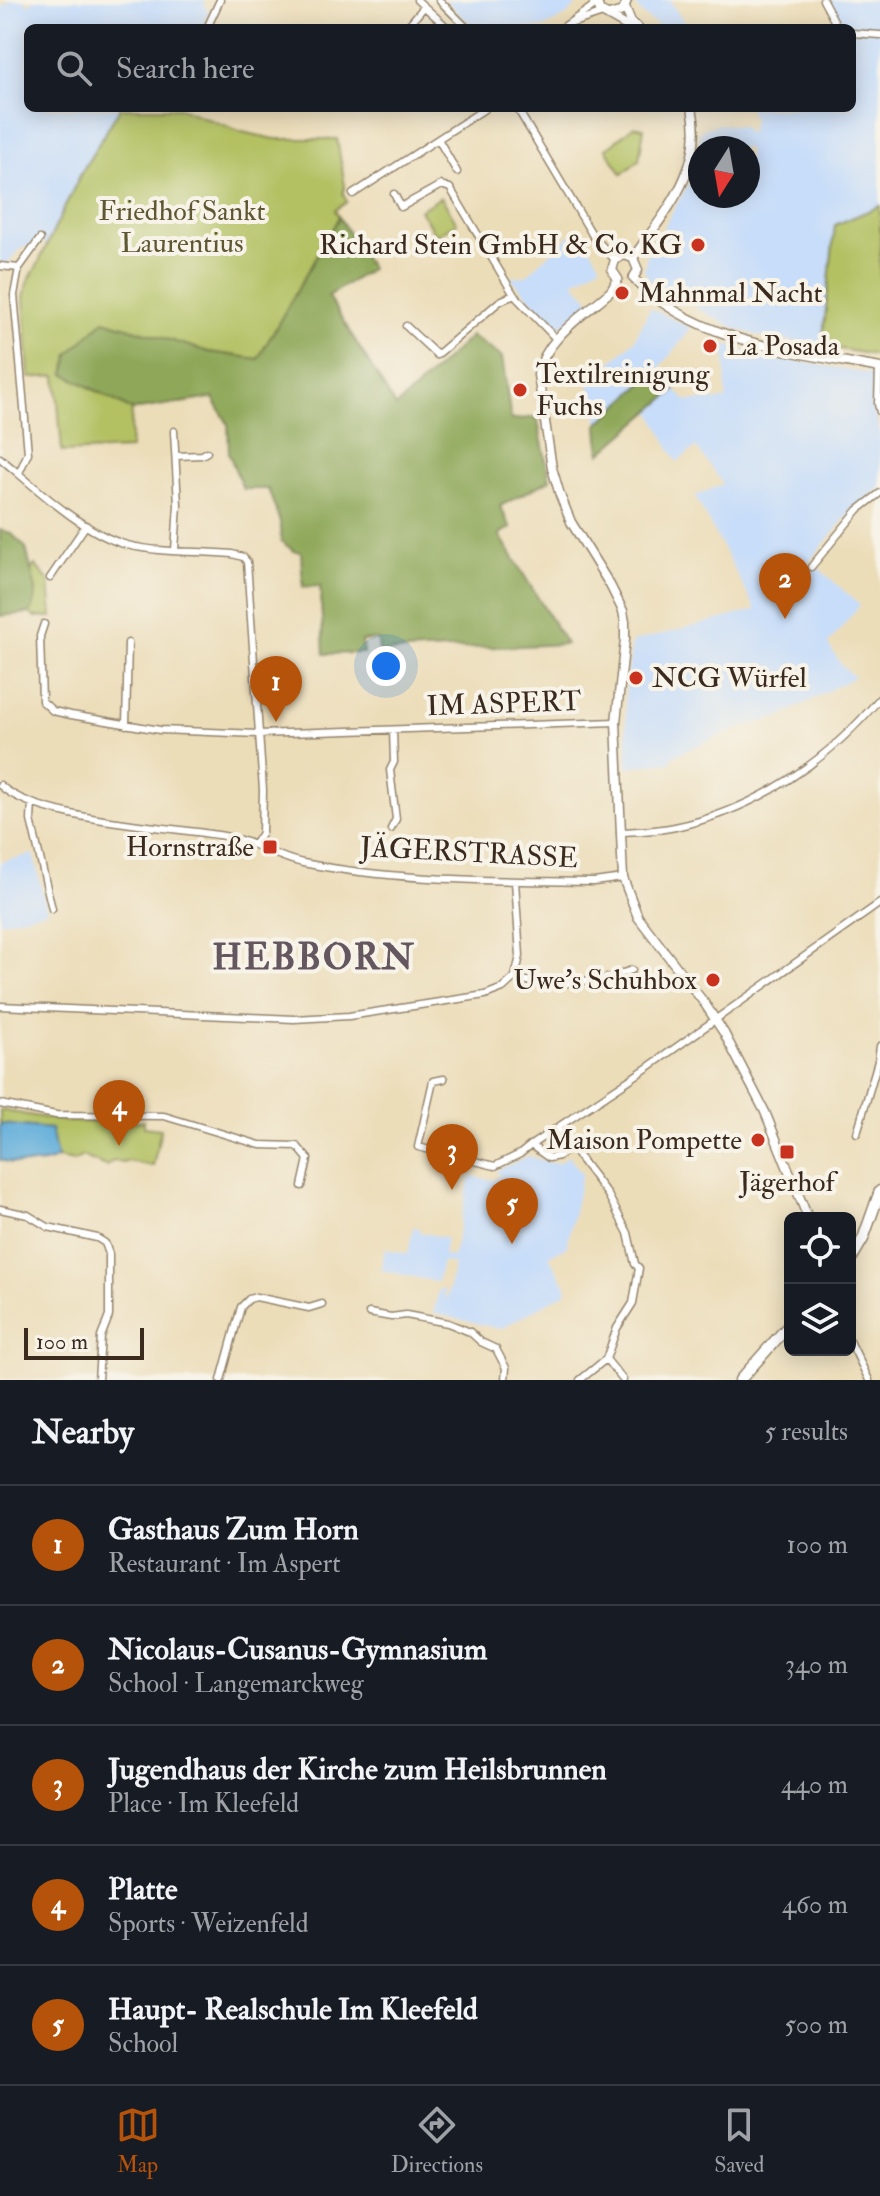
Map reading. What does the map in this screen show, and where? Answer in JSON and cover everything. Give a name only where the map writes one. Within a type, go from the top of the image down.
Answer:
[{"type":"main road","points":[[856,1251],[880,1191]]},
{"type":"main road","points":[[740,1380],[784,1331]]},
{"type":"street","points":[[209,24],[220,0]]},
{"type":"street","points":[[417,0],[443,24]]},
{"type":"street","points":[[439,0],[463,24]]},
{"type":"street","points":[[568,24],[592,7],[596,0],[606,14],[623,24]]},
{"type":"street","points":[[823,0],[836,24]]},
{"type":"street","points":[[575,24],[619,13],[626,4]]},
{"type":"street","points":[[626,4],[633,24]]},
{"type":"street","points":[[409,24],[424,7]]},
{"type":"street","points":[[856,33],[880,35]]},
{"type":"street","points":[[353,194],[480,112]]},
{"type":"street","points":[[519,112],[593,236],[615,260]]},
{"type":"street","points":[[633,258],[680,190],[693,162],[692,112]]},
{"type":"street","points":[[438,139],[457,172]]},
{"type":"street","points":[[394,194],[401,207],[441,185],[450,188],[514,295],[557,340]]},
{"type":"street","points":[[19,473],[28,453],[14,295],[19,268],[40,239]]},
{"type":"street","points":[[624,255],[633,258],[638,270],[633,278],[627,281],[618,279],[612,270],[615,260],[624,255]]},
{"type":"street","points":[[0,266],[19,268]]},
{"type":"street","points":[[633,278],[686,316],[744,341],[879,368],[880,412]]},
{"type":"street","points":[[618,279],[611,291],[547,349],[538,375],[552,468],[570,520],[623,611],[625,639],[616,722],[623,878],[638,917],[715,1019],[765,1112],[806,1212]]},
{"type":"street","points":[[406,326],[437,355],[500,301],[514,295]]},
{"type":"street","points":[[174,431],[178,505],[175,550]]},
{"type":"street","points":[[176,456],[207,452]]},
{"type":"street","points":[[0,458],[86,525],[126,545],[232,554],[243,557],[247,562],[263,790],[262,833],[254,845]]},
{"type":"street","points":[[811,567],[858,510],[880,493]]},
{"type":"street","points":[[50,578],[86,525]]},
{"type":"street","name":"IM ASPERT","points":[[44,624],[40,636],[42,701],[53,711],[126,725],[160,730],[258,734],[616,722]]},
{"type":"street","points":[[126,725],[128,643]]},
{"type":"street","points":[[620,832],[674,827],[723,814],[782,785],[857,726],[880,698]]},
{"type":"street","name":"IM ASPERT","points":[[391,829],[396,819],[390,770],[394,762],[393,730]]},
{"type":"street","name":"JÄGERSTRASSE","points":[[0,785],[14,796],[76,815],[232,837],[278,857],[318,865],[419,879],[594,882],[623,878]]},
{"type":"street","points":[[32,803],[31,820],[52,909]]},
{"type":"street","points":[[0,1006],[294,1019],[349,1016],[485,995],[503,988],[515,977],[520,956],[515,881]]},
{"type":"street","points":[[444,1079],[433,1081],[418,1147],[495,1166],[520,1154],[880,903]]},
{"type":"street","points":[[515,977],[543,986],[607,978],[632,970]]},
{"type":"street","points":[[857,1133],[880,1046]]},
{"type":"street","points":[[0,1104],[56,1115],[164,1116],[260,1145],[297,1146],[308,1159],[302,1186]]},
{"type":"street","points":[[557,1128],[608,1195],[628,1233],[635,1264],[639,1268],[633,1303],[617,1328],[606,1359],[580,1380]]},
{"type":"street","points":[[531,1145],[549,1158],[559,1156],[571,1147]]},
{"type":"street","points":[[0,1209],[28,1215],[48,1227],[97,1238],[105,1243],[109,1254],[109,1316],[101,1337],[98,1380]]},
{"type":"street","points":[[221,1380],[241,1307],[249,1299],[256,1297],[309,1308],[322,1304]]},
{"type":"street","points":[[369,1313],[391,1317],[406,1315],[448,1323],[470,1332],[496,1349],[506,1368],[505,1380]]},
{"type":"street","points":[[856,1353],[869,1380]]},
{"type":"street","points":[[606,1359],[623,1380]]},
{"type":"shaded area","points":[[11,0],[25,0],[28,5],[34,0],[204,0],[205,9],[209,10],[204,24],[24,24],[24,112],[118,112],[80,175],[47,244],[41,242],[22,248],[7,263],[0,262],[0,8]]},
{"type":"shaded area","points":[[446,0],[581,0],[566,16],[551,24],[472,24]]},
{"type":"shaded area","points":[[633,0],[670,0],[684,22],[656,24],[641,13]]},
{"type":"shaded area","points":[[829,0],[880,0],[880,206],[835,226],[822,346],[759,336],[734,328],[655,286],[644,269],[646,258],[688,184],[688,208],[760,208],[760,136],[700,136],[706,128],[719,124],[742,126],[749,134],[753,120],[750,112],[856,112],[856,24],[844,24]]},
{"type":"shaded area","points":[[578,228],[601,265],[574,282],[590,300],[563,325],[556,326],[510,277],[526,276]]},
{"type":"shaded area","points":[[650,308],[690,327],[658,370],[598,424],[589,382],[634,341]]},
{"type":"shaded area","points":[[725,344],[748,352],[874,375],[872,405],[880,433],[880,488],[851,511],[807,564],[814,570],[817,567],[860,605],[828,644],[843,667],[854,677],[782,716],[737,729],[671,757],[673,762],[628,767],[625,695],[632,642],[756,610],[695,496],[723,484],[696,447],[677,462],[651,412],[675,390],[687,401],[726,400]]},
{"type":"shaded area","points":[[33,854],[47,911],[0,922],[0,862]]},
{"type":"shaded area","points":[[529,1156],[559,1163],[568,1156],[582,1173],[567,1246],[549,1256],[567,1288],[565,1293],[500,1329],[433,1313],[439,1289],[445,1290],[444,1297],[447,1298],[454,1264],[442,1262],[437,1282],[381,1270],[385,1249],[408,1254],[413,1227],[419,1228],[419,1232],[446,1238],[443,1255],[453,1257],[470,1176],[493,1180],[500,1176],[496,1171]]},
{"type":"green space","name":"Friedhof Sankt Laurentius","points":[[118,112],[190,112],[242,132],[275,139],[337,139],[345,186],[343,194],[347,202],[335,210],[339,217],[258,359],[209,352],[65,374],[132,410],[130,449],[62,452],[56,376],[29,378],[24,298],[27,283],[80,175]]},
{"type":"green space","points":[[634,126],[644,128],[639,160],[622,174],[606,149]]},
{"type":"green space","points":[[441,197],[457,223],[436,235],[420,210]]},
{"type":"green space","points":[[880,206],[880,356],[822,346],[835,225]]},
{"type":"green space","points":[[339,217],[371,269],[328,296],[396,407],[471,336],[502,357],[511,420],[537,417],[550,480],[500,506],[511,528],[499,534],[566,644],[379,652],[378,640],[362,641],[363,653],[324,654],[320,586],[303,587],[301,552],[294,551],[281,541],[280,522],[268,489],[243,489],[229,454],[228,424],[213,398],[132,410],[65,374],[69,354],[104,320],[209,352],[258,359]]},
{"type":"green space","points":[[655,372],[675,390],[600,454],[598,424]]},
{"type":"green space","points":[[0,530],[11,533],[26,548],[36,590],[29,613],[0,616]]},
{"type":"green space","points":[[35,565],[49,581],[52,617],[35,617],[29,613],[35,598],[30,571]]},
{"type":"green space","points":[[0,1110],[69,1122],[144,1121],[144,1127],[161,1129],[153,1166],[113,1161],[106,1166],[82,1156],[74,1161],[57,1158],[51,1129],[0,1124]]},
{"type":"water","points":[[0,1124],[51,1129],[57,1158],[30,1164],[0,1160]]},
{"type":"place","name":"Richard Stein GmbH & Co. KG","points":[[698,245]]},
{"type":"place","name":"Mahnmal Nacht","points":[[622,293]]},
{"type":"place","name":"La Posada","points":[[710,346]]},
{"type":"place","name":"Textilreinigung Fuchs","points":[[520,390]]},
{"type":"place","name":"Nicolaus-Cusanus-Gymnasium","points":[[785,619]]},
{"type":"place","name":"NCG Würfel","points":[[636,678]]},
{"type":"place","name":"Gasthaus Zum Horn","points":[[276,722]]},
{"type":"place","name":"Hornstraße","points":[[270,847]]},
{"type":"place","name":"Uwe's Schuhbox","points":[[713,980]]},
{"type":"place","name":"Maison Pompette","points":[[758,1140]]},
{"type":"place","name":"Platte","points":[[119,1146]]},
{"type":"place","name":"Jägerhof","points":[[787,1152]]},
{"type":"place","name":"Jugendhaus der Kirche zum Heilsbrunnen","points":[[452,1190]]},
{"type":"place","name":"Haupt- Realschule Im Kleefeld","points":[[512,1244]]},
{"type":"district","name":"HEBBORN","points":[[314,957]]}]
